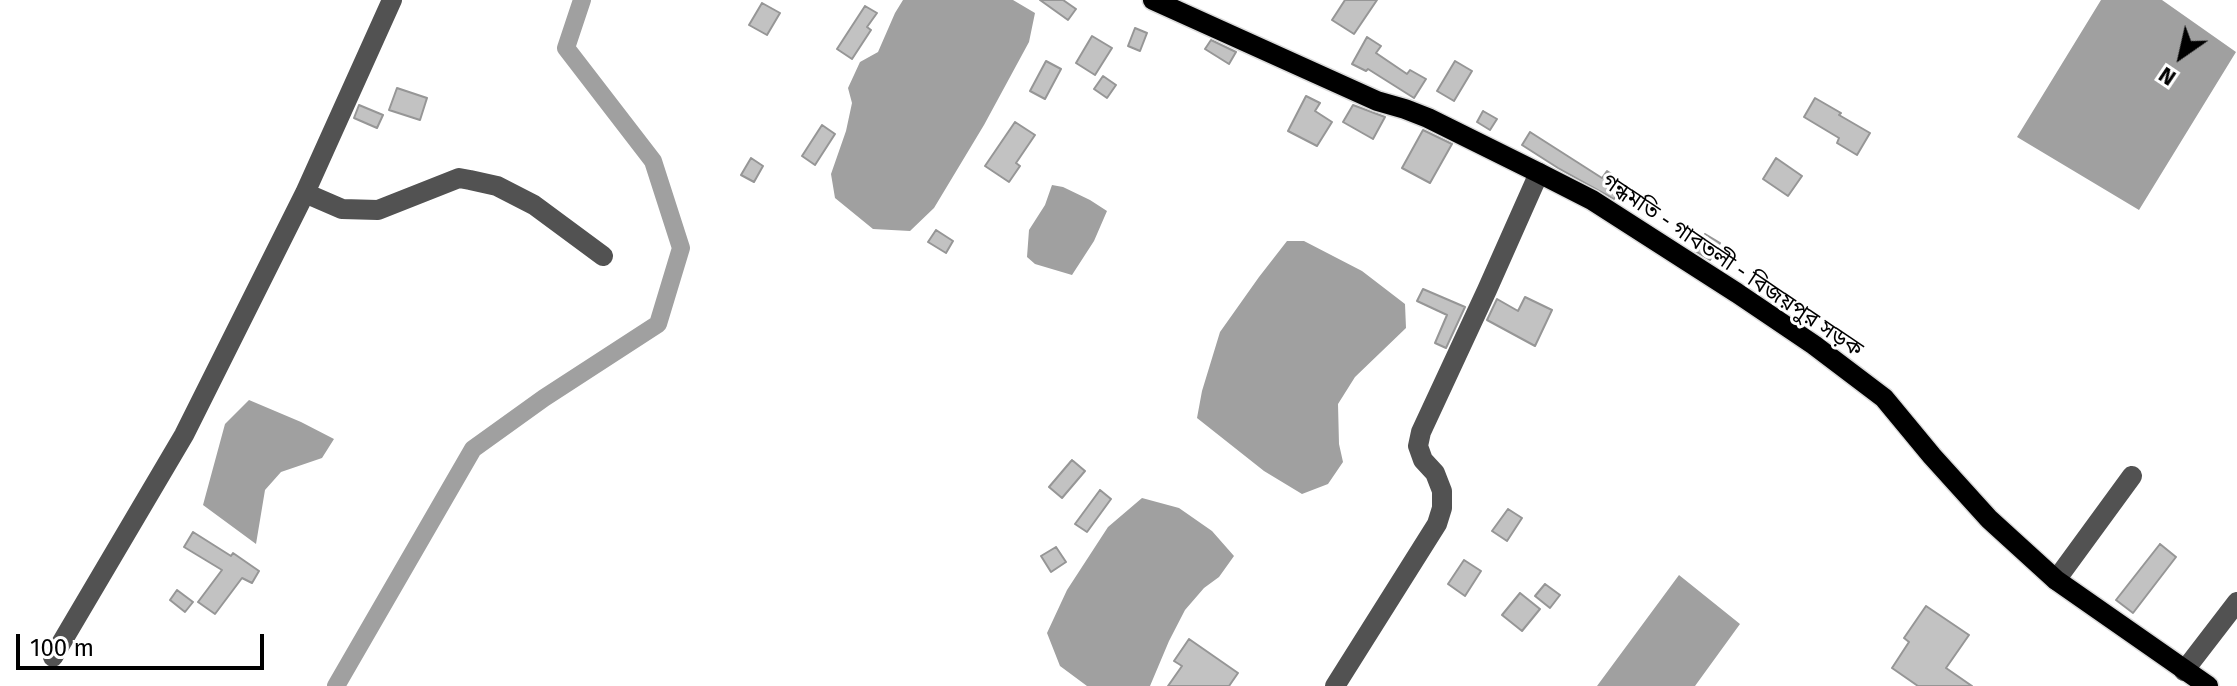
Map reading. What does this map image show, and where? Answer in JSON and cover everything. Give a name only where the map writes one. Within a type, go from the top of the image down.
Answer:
[{"type":"main road","name":"গন্ধমতি - গাবতলী - বিজয়পুর সড়ক","points":[[1153,0],[1377,101],[1428,118],[1539,173],[1592,200],[1737,293],[1814,345],[1884,398],[1989,519],[2056,580],[2208,686]]},
{"type":"street","points":[[53,657],[184,435],[305,193],[392,0]]},
{"type":"street","points":[[1335,686],[1437,524],[1442,508],[1442,491],[1418,446],[1421,432],[1539,173]]},
{"type":"street","points":[[305,193],[342,209],[378,210],[459,178],[470,180],[497,186],[534,205],[603,256]]},
{"type":"street","points":[[2056,580],[2132,476]]},
{"type":"street","points":[[2184,671],[2237,602]]},
{"type":"shaded area","points":[[903,0],[1013,0],[1035,13],[1029,42],[984,125],[934,208],[910,231],[873,229],[835,198],[831,174],[852,103],[848,88],[860,62],[878,52]]},
{"type":"shaded area","points":[[2101,0],[2162,0],[2236,52],[2139,210],[2017,137]]},
{"type":"shaded area","points":[[1052,185],[1063,187],[1107,211],[1094,241],[1072,275],[1035,264],[1027,257],[1029,230],[1045,205]]},
{"type":"shaded area","points":[[1287,241],[1304,241],[1362,271],[1405,304],[1406,328],[1355,377],[1338,404],[1339,444],[1343,462],[1328,484],[1302,494],[1264,471],[1197,418],[1220,332]]},
{"type":"shaded area","points":[[249,400],[334,439],[322,458],[281,472],[265,490],[256,544],[203,505],[225,424]]},
{"type":"shaded area","points":[[1142,498],[1179,508],[1212,531],[1234,556],[1219,577],[1204,588],[1185,610],[1150,686],[1087,686],[1060,666],[1047,633],[1067,590],[1108,527]]},
{"type":"shaded area","points":[[1679,575],[1740,624],[1695,686],[1597,686]]},
{"type":"building","points":[[1040,0],[1063,0],[1076,9],[1068,20]]},
{"type":"building","points":[[1345,0],[1377,0],[1354,34],[1332,20]]},
{"type":"building","points":[[762,3],[780,13],[767,35],[749,25]]},
{"type":"building","points":[[865,6],[877,13],[867,27],[871,30],[852,59],[837,49]]},
{"type":"building","points":[[1135,28],[1147,33],[1140,51],[1128,46]]},
{"type":"building","points":[[1092,36],[1112,48],[1095,75],[1076,63]]},
{"type":"building","points":[[1367,37],[1381,46],[1376,53],[1407,74],[1410,70],[1426,79],[1414,98],[1368,69],[1366,71],[1352,64]]},
{"type":"building","points":[[1211,40],[1236,52],[1229,64],[1205,49]]},
{"type":"building","points":[[1046,61],[1061,69],[1045,99],[1030,91]]},
{"type":"building","points":[[1455,61],[1472,71],[1454,101],[1437,91]]},
{"type":"building","points":[[1103,76],[1116,85],[1107,98],[1094,89]]},
{"type":"building","points":[[397,88],[427,98],[420,120],[389,110]]},
{"type":"building","points":[[1306,96],[1320,103],[1315,111],[1332,122],[1317,146],[1288,131]]},
{"type":"building","points":[[1815,98],[1870,133],[1857,155],[1837,143],[1839,138],[1804,117]]},
{"type":"building","points":[[359,105],[383,115],[377,128],[354,118]]},
{"type":"building","points":[[1353,105],[1385,117],[1373,139],[1343,122]]},
{"type":"building","points":[[1483,111],[1497,119],[1490,130],[1477,122]]},
{"type":"building","points":[[1015,122],[1035,135],[1016,163],[1020,166],[1009,182],[985,166]]},
{"type":"building","points":[[822,125],[835,134],[815,165],[802,156]]},
{"type":"building","points":[[1423,130],[1452,144],[1430,183],[1402,168]]},
{"type":"building","points":[[1530,132],[1602,178],[1607,171],[1625,183],[1614,199],[1522,145]]},
{"type":"building","points":[[751,158],[763,166],[754,182],[741,175]]},
{"type":"building","points":[[1776,158],[1802,176],[1788,196],[1763,179]]},
{"type":"building","points":[[936,230],[953,241],[946,253],[928,242]]},
{"type":"building","points":[[1705,234],[1720,243],[1710,260],[1695,251]]},
{"type":"building","points":[[1423,289],[1465,307],[1446,348],[1435,343],[1447,315],[1417,301]]},
{"type":"building","points":[[1525,297],[1552,310],[1535,346],[1487,320],[1497,299],[1518,311]]},
{"type":"building","points":[[1072,460],[1085,471],[1062,498],[1049,487]]},
{"type":"building","points":[[1100,490],[1111,499],[1087,532],[1075,524]]},
{"type":"building","points":[[1508,509],[1522,518],[1507,541],[1492,531]]},
{"type":"building","points":[[193,532],[259,571],[252,583],[242,578],[215,614],[198,602],[222,570],[184,547]]},
{"type":"building","points":[[2160,544],[2176,557],[2133,613],[2116,600]]},
{"type":"building","points":[[1056,547],[1066,562],[1051,572],[1041,556]]},
{"type":"building","points":[[1464,560],[1481,571],[1465,596],[1448,584]]},
{"type":"building","points":[[1545,584],[1560,595],[1550,608],[1535,596]]},
{"type":"building","points":[[177,590],[193,602],[185,612],[170,600]]},
{"type":"building","points":[[1520,593],[1540,609],[1522,631],[1502,615]]},
{"type":"building","points":[[1926,606],[1969,635],[1946,668],[1972,686],[1918,686],[1892,668],[1909,642],[1904,638]]},
{"type":"building","points":[[1189,639],[1238,673],[1229,686],[1168,686],[1182,666],[1174,661]]},
{"type":"waterway","points":[[336,686],[473,449],[544,398],[658,324],[681,248],[653,161],[566,48],[582,0]]}]
